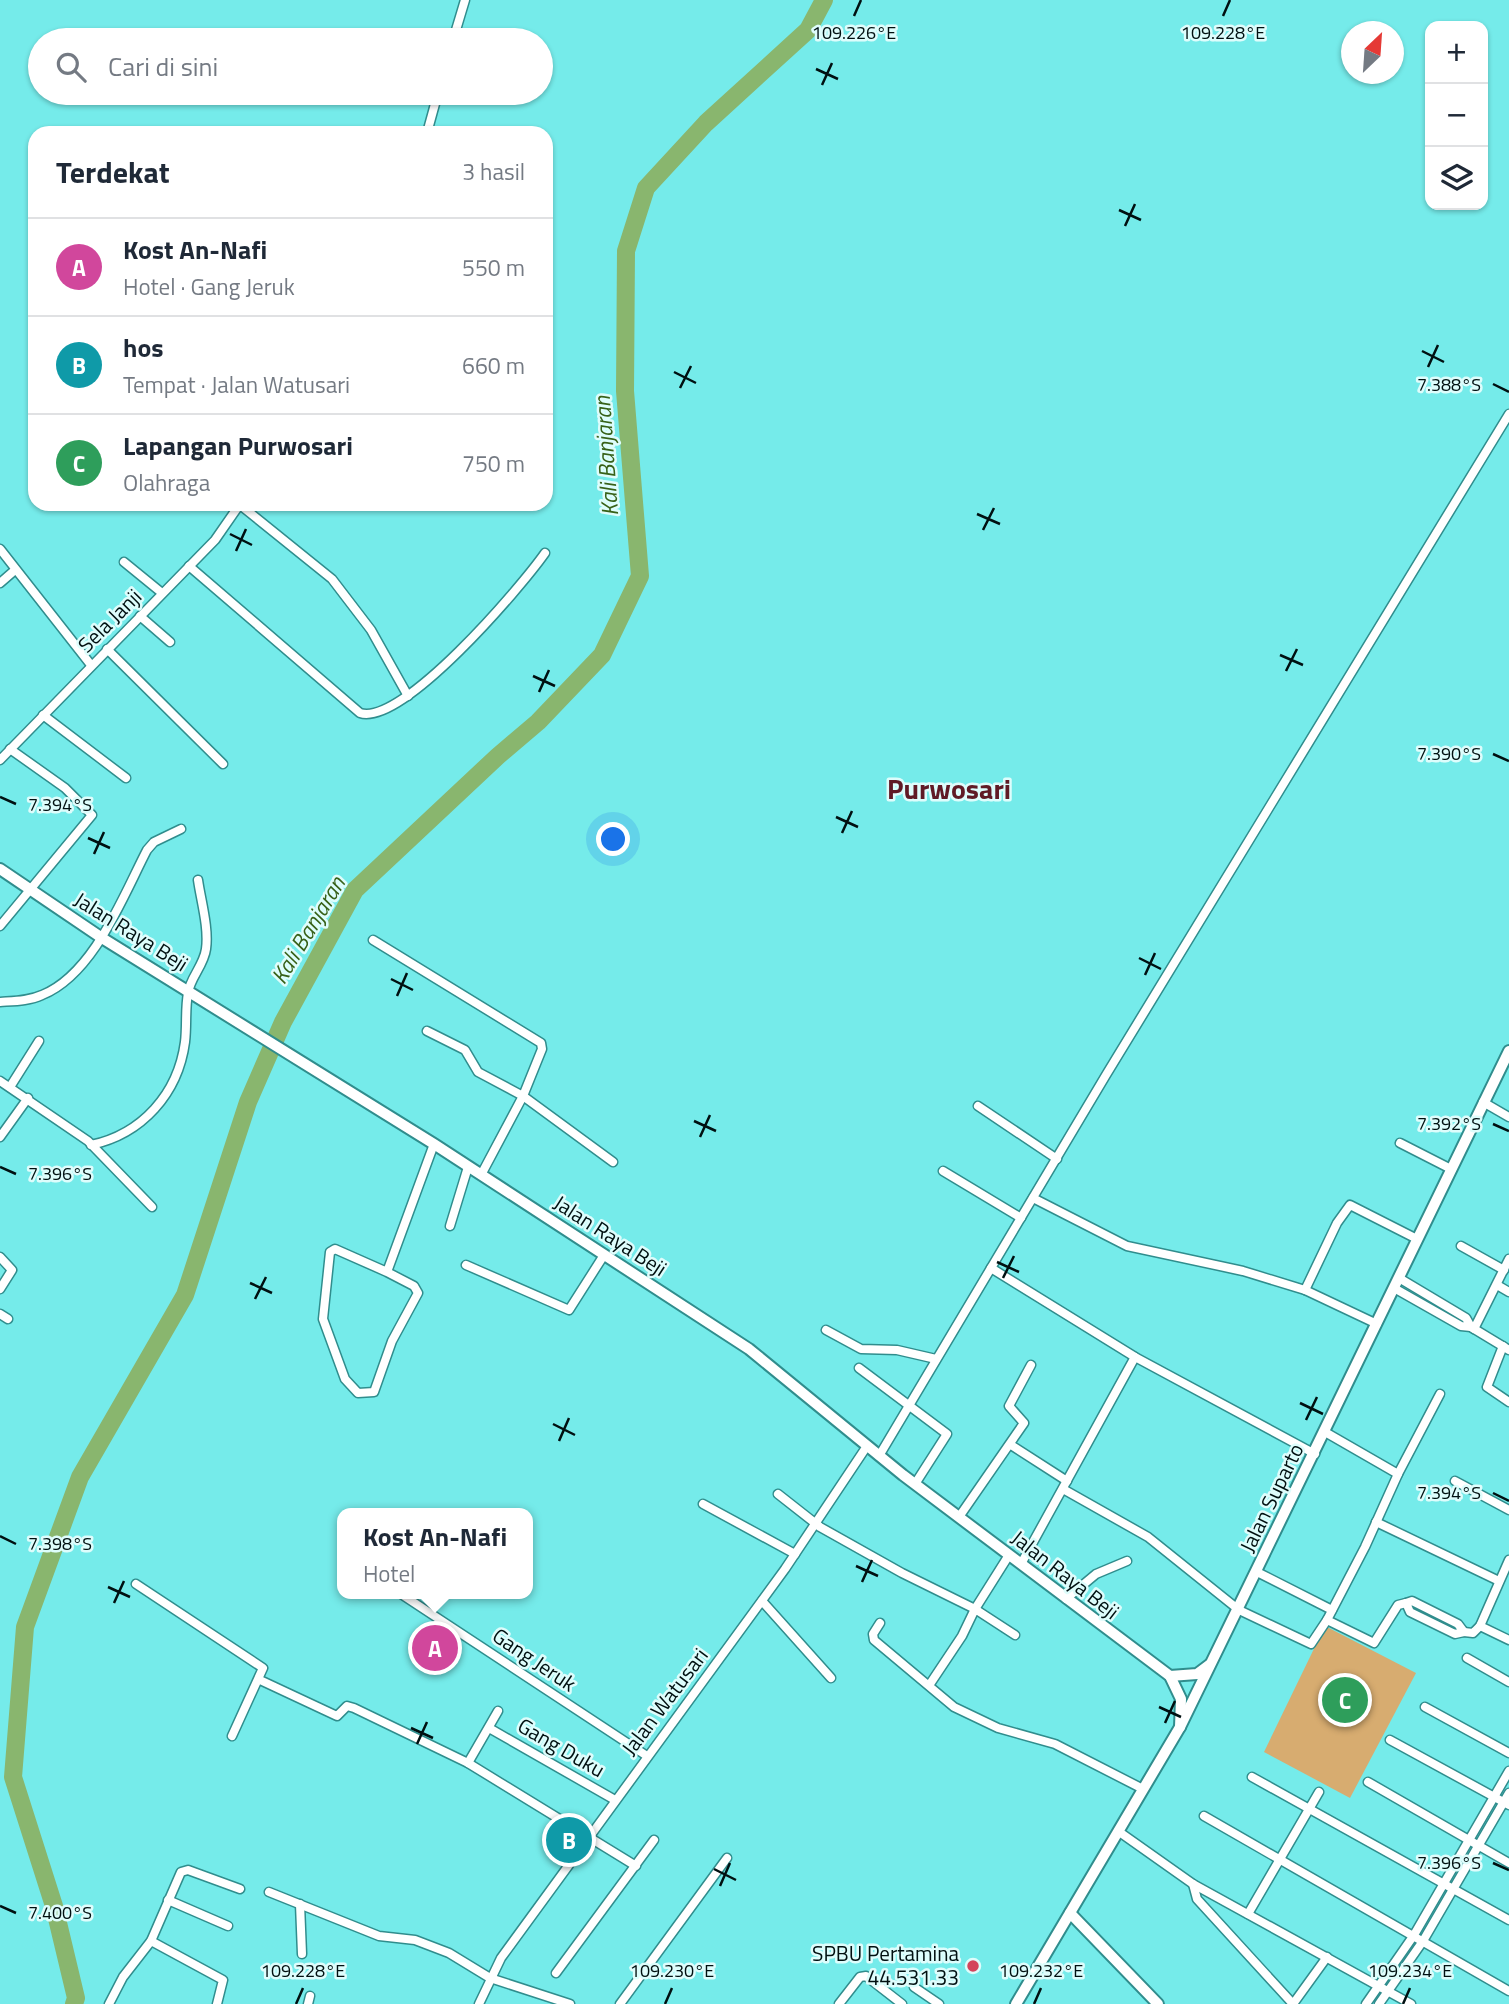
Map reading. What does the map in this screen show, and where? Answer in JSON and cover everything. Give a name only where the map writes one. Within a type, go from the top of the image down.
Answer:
[{"type":"street","points":[[457,28],[465,0]]},
{"type":"street","points":[[429,126],[435,105]]},
{"type":"street","points":[[879,1456],[1509,414]]},
{"type":"street","name":"Sela Janji","points":[[0,760],[215,540],[234,511]]},
{"type":"street","points":[[248,511],[332,579],[363,619],[408,696]]},
{"type":"street","points":[[0,549],[91,665]]},
{"type":"street","points":[[189,566],[360,713],[369,715],[408,696],[471,642],[545,553]]},
{"type":"street","points":[[124,562],[162,593]]},
{"type":"street","points":[[0,583],[15,570]]},
{"type":"street","points":[[140,616],[170,642]]},
{"type":"street","points":[[107,649],[223,764]]},
{"type":"street","points":[[43,715],[126,778]]},
{"type":"street","points":[[0,926],[85,824],[92,811],[10,749]]},
{"type":"street","points":[[0,1002],[32,999],[46,994],[61,983],[102,938],[148,849],[154,842],[181,829]]},
{"type":"street","name":"Jalan Raya Beji","points":[[0,869],[102,938],[434,1144],[749,1349],[915,1484],[1170,1676]]},
{"type":"street","points":[[91,1145],[109,1141],[142,1124],[167,1092],[183,1055],[188,990],[206,948],[198,880]]},
{"type":"street","points":[[373,940],[541,1043],[542,1049],[523,1096],[481,1175]]},
{"type":"street","points":[[427,1031],[465,1051],[478,1072],[523,1096],[613,1162]]},
{"type":"street","points":[[9,1087],[39,1041]]},
{"type":"street","name":"Jalan Suparto","points":[[1016,2004],[1180,1727],[1215,1660],[1509,1051]]},
{"type":"street","points":[[0,1081],[29,1098],[91,1145],[152,1207]]},
{"type":"street","points":[[0,1137],[29,1098]]},
{"type":"street","points":[[1483,1102],[1509,1117]]},
{"type":"street","points":[[978,1106],[1057,1159]]},
{"type":"street","points":[[1401,1143],[1451,1169]]},
{"type":"street","points":[[387,1272],[434,1144]]},
{"type":"street","points":[[450,1226],[468,1167]]},
{"type":"street","points":[[943,1171],[1021,1218]]},
{"type":"street","points":[[1033,1198],[1097,1232],[1142,1251],[1243,1271],[1305,1290],[1377,1324]]},
{"type":"street","points":[[1305,1290],[1341,1215],[1350,1205],[1417,1240]]},
{"type":"street","points":[[1461,1246],[1504,1270]]},
{"type":"street","points":[[335,1249],[387,1272],[411,1284],[418,1293],[392,1341],[379,1384],[374,1392],[358,1393],[345,1379],[323,1319],[330,1252],[335,1249]]},
{"type":"street","points":[[466,1265],[569,1310],[604,1255]]},
{"type":"street","points":[[0,1257],[12,1270],[0,1289]]},
{"type":"street","points":[[1472,1328],[1509,1259]]},
{"type":"street","points":[[991,1268],[1135,1357],[1315,1454]]},
{"type":"street","points":[[1396,1283],[1466,1318],[1472,1328],[1506,1348],[1487,1387],[1509,1402]]},
{"type":"street","points":[[1497,1285],[1509,1292]]},
{"type":"street","points":[[826,1330],[861,1349],[897,1350],[936,1359]]},
{"type":"street","points":[[1021,1564],[1135,1357]]},
{"type":"street","points":[[959,1517],[1011,1446],[1024,1423],[1009,1406],[1031,1365]]},
{"type":"street","points":[[859,1368],[907,1407],[947,1434],[915,1484]]},
{"type":"street","points":[[1011,1446],[1065,1485],[1148,1537],[1239,1610],[1311,1644],[1328,1619],[1440,1394]]},
{"type":"street","points":[[1325,1432],[1398,1474]]},
{"type":"street","name":"Jalan Watusari","points":[[480,2004],[490,1978],[589,1835],[762,1601],[867,1446]]},
{"type":"street","points":[[1455,1481],[1509,1510]]},
{"type":"street","points":[[778,1494],[817,1523],[902,1573],[975,1609],[1014,1634]]},
{"type":"street","points":[[703,1504],[795,1554]]},
{"type":"street","points":[[1376,1522],[1499,1581]]},
{"type":"street","points":[[930,1684],[962,1636],[975,1609],[1009,1555]]},
{"type":"street","points":[[1328,1619],[1374,1643],[1398,1605],[1416,1602],[1458,1624],[1464,1632],[1474,1633],[1480,1626],[1499,1581],[1506,1573],[1509,1560]]},
{"type":"street","points":[[1066,1599],[1089,1578],[1127,1561]]},
{"type":"street","points":[[1257,1572],[1332,1610]]},
{"type":"street","points":[[136,1584],[262,1667],[260,1680],[232,1736]]},
{"type":"street","name":"Gang Jeruk","points":[[409,1599],[647,1756]]},
{"type":"street","points":[[762,1601],[831,1678]]},
{"type":"street","points":[[880,1623],[873,1634],[874,1640],[930,1684],[954,1707],[981,1721],[1055,1744],[1143,1789]]},
{"type":"street","points":[[1480,1626],[1509,1640]]},
{"type":"street","points":[[1467,1658],[1509,1682]]},
{"type":"street","points":[[1180,1727],[1181,1699],[1170,1676],[1197,1674],[1215,1660]]},
{"type":"street","points":[[260,1680],[337,1716],[348,1705],[468,1763],[636,1866]]},
{"type":"street","points":[[1424,1707],[1509,1753]]},
{"type":"street","points":[[468,1763],[498,1711]]},
{"type":"street","name":"Gang Duku","points":[[489,1728],[615,1800]]},
{"type":"street","points":[[1390,1740],[1506,1804]]},
{"type":"street","points":[[1366,2004],[1414,1935],[1509,1771]]},
{"type":"street","points":[[1252,1777],[1509,1920]]},
{"type":"street","points":[[1368,1782],[1509,1863]]},
{"type":"street","points":[[1248,1914],[1320,1792]]},
{"type":"street","points":[[1379,2004],[1423,1941],[1506,1804],[1509,1793]]},
{"type":"street","points":[[1204,1816],[1509,1991]]},
{"type":"street","points":[[1118,1832],[1193,1884],[1411,2004]]},
{"type":"street","points":[[556,1973],[654,1840]]},
{"type":"street","points":[[620,2004],[727,1858]]},
{"type":"street","points":[[109,2004],[123,1977],[150,1941],[184,1870],[240,1889]]},
{"type":"street","points":[[1193,1884],[1197,1899],[1293,2004],[1327,1957]]},
{"type":"street","points":[[268,1892],[379,1936],[415,1940],[449,1953],[490,1978],[570,2004]]},
{"type":"street","points":[[168,1900],[228,1926]]},
{"type":"street","points":[[300,1904],[302,1954]]},
{"type":"street","points":[[1070,1913],[1158,2004]]},
{"type":"street","points":[[150,1941],[223,1980],[217,2004]]},
{"type":"street","points":[[839,2004],[860,1977],[866,1976],[902,2004]]},
{"type":"street","points":[[915,1987],[939,2004]]},
{"type":"shaded area","points":[[1325,1626],[1416,1673],[1350,1798],[1264,1752]]},
{"type":"waterway","name":"Kali Banjaran","points":[[74,2004],[76,1998],[54,1906],[13,1777],[25,1627],[80,1477],[185,1295],[248,1102],[283,1022],[355,890],[538,722],[602,655],[640,576],[625,391],[626,251],[646,188],[706,123],[808,30],[824,0]]},
{"type":"place","name":"Kost An-Nafi","points":[[435,1648]]},
{"type":"place","name":"Lapangan Purwosari","points":[[1345,1700]]},
{"type":"place","name":"hos","points":[[569,1840]]},
{"type":"place","name":"SPBU Pertamina 44.531.33","points":[[973,1966]]},
{"type":"district","name":"Purwosari","points":[[949,789]]}]
